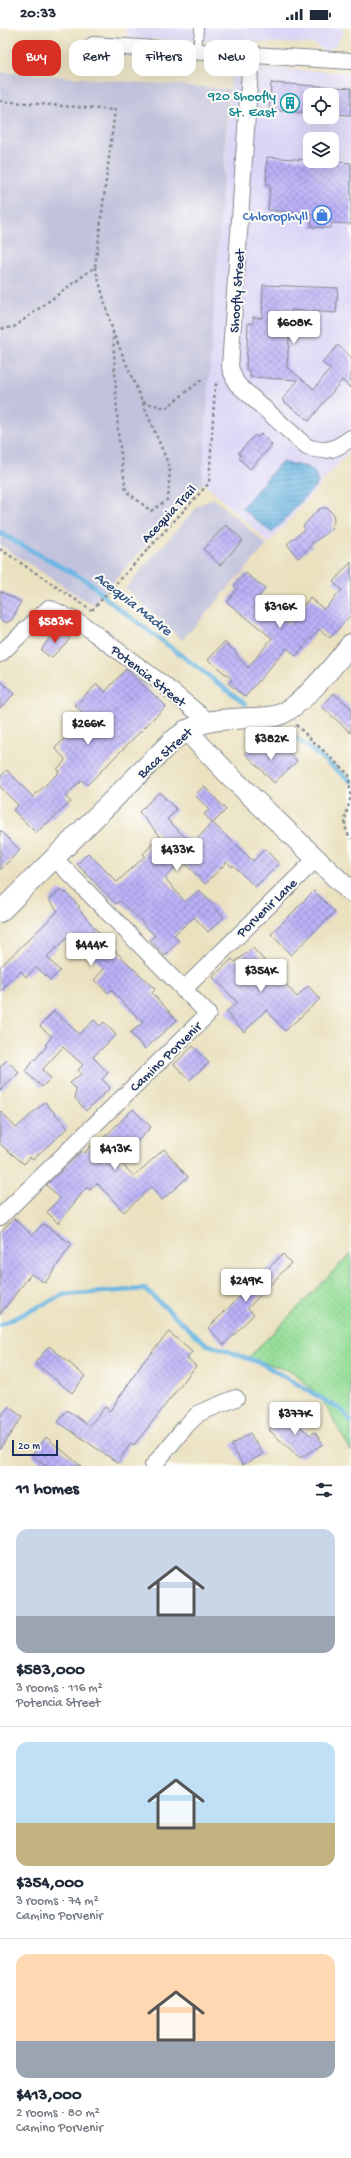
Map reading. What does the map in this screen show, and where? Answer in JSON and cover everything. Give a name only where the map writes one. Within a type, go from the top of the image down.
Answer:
[{"type":"street","points":[[124,47],[204,52]]},
{"type":"street","points":[[259,55],[351,60]]},
{"type":"street","name":"Shoofly Street","points":[[250,76],[230,367],[236,383],[307,447],[322,451],[339,447],[351,438]]},
{"type":"street","name":"Potencia Street","points":[[0,654],[48,608],[82,624],[164,685],[217,720]]},
{"type":"street","name":"Baca Street","points":[[0,912],[172,741],[186,730],[217,720],[270,717],[286,711],[299,702],[351,644]]},
{"type":"street","points":[[186,730],[351,892]]},
{"type":"street","name":"Camino Porvenir","points":[[0,1217],[208,1014],[54,858]]},
{"type":"street","name":"Porvenir Lane","points":[[183,990],[316,859]]},
{"type":"street","points":[[153,1466],[186,1426],[200,1413],[236,1398]]},
{"type":"lane","points":[[198,52],[199,28]]},
{"type":"path","points":[[0,101],[115,110],[96,267],[113,332],[170,468],[168,499],[151,511],[126,491],[118,433],[113,332]]},
{"type":"path","points":[[0,329],[14,327],[96,267]]},
{"type":"path","name":"Acequia Trail","points":[[89,613],[209,483],[215,386],[230,367]]},
{"type":"path","points":[[143,402],[166,408],[204,378]]},
{"type":"path","points":[[0,549],[92,610]]},
{"type":"path","points":[[293,722],[349,775],[350,800],[345,813],[345,825],[346,831],[351,839]]},
{"type":"shaded area","points":[[126,28],[343,28],[343,33],[336,45],[325,51],[314,44],[259,43],[259,40],[204,41],[127,39]]},
{"type":"shaded area","points":[[259,68],[351,73],[351,449],[269,543],[200,480],[231,76],[259,76]]},
{"type":"shaded area","points":[[0,72],[12,73],[12,76],[54,76],[229,89],[202,484],[92,605],[0,545]]},
{"type":"shaded area","points":[[213,498],[267,545],[182,640],[125,588],[198,506]]},
{"type":"green space","points":[[351,1253],[351,1451],[321,1398],[293,1372],[249,1357]]},
{"type":"water","points":[[281,462],[307,467],[315,473],[318,483],[272,533],[242,508]]},
{"type":"building","name":"920 Shoofly St. East","points":[[271,83],[351,88],[351,115],[339,114],[339,88],[303,88],[303,112],[269,110]]},
{"type":"building","points":[[267,157],[303,160],[303,168],[339,168],[339,162],[351,163],[351,224],[332,223],[330,228],[311,227],[312,214],[268,210],[270,186],[266,185]]},
{"type":"building","points":[[263,285],[338,288],[336,313],[291,310],[287,367],[314,389],[330,369],[322,363],[338,345],[351,357],[351,388],[342,380],[309,421],[282,400],[298,380],[250,377],[250,371],[246,370],[248,323],[253,324],[253,317],[262,318]]},
{"type":"building","points":[[261,434],[272,445],[250,469],[239,458],[241,455],[238,453],[255,435],[258,437]]},
{"type":"building","points":[[327,508],[333,514],[334,522],[331,527],[333,529],[311,544],[312,546],[298,558],[287,544],[305,529],[303,526],[318,510]]},
{"type":"building","points":[[226,525],[243,540],[220,565],[203,549]]},
{"type":"building","points":[[351,562],[351,615],[330,638],[319,629],[296,656],[287,648],[245,697],[228,683],[232,679],[208,660],[224,642],[235,651],[238,657],[248,668],[272,638],[227,602],[237,589],[234,586],[246,573],[265,589],[257,599],[288,624],[310,598],[324,609],[342,590],[333,582]]},
{"type":"building","points":[[0,591],[21,602],[12,620],[6,623],[0,619]]},
{"type":"building","points":[[56,629],[70,639],[51,658],[41,650]]},
{"type":"building","points":[[126,669],[166,706],[87,785],[82,780],[65,796],[71,802],[36,833],[13,810],[18,805],[0,787],[0,777],[7,770],[33,797],[59,772],[57,769],[64,762],[65,759],[55,748],[86,718],[75,705],[97,684],[105,692]]},
{"type":"building","points":[[0,680],[14,694],[0,708]]},
{"type":"building","points":[[334,693],[351,708],[351,733],[322,707]]},
{"type":"building","points":[[259,740],[269,750],[271,748],[276,755],[284,747],[297,761],[274,783],[245,753]]},
{"type":"building","points":[[204,786],[226,810],[213,823],[253,861],[265,849],[279,864],[255,887],[233,865],[232,867],[227,862],[205,884],[182,860],[165,878],[185,902],[199,890],[224,917],[208,932],[194,917],[174,935],[179,941],[165,956],[150,940],[155,936],[139,919],[120,901],[116,904],[77,864],[88,853],[117,882],[145,856],[143,854],[160,836],[139,812],[159,792],[177,810],[167,819],[192,844],[212,823],[204,814],[209,810],[195,795]]},
{"type":"building","points":[[0,830],[20,850],[0,870]]},
{"type":"building","points":[[60,890],[64,894],[66,892],[80,907],[78,908],[112,948],[155,989],[152,993],[177,1020],[145,1049],[130,1033],[143,1023],[111,990],[108,993],[94,980],[104,969],[71,934],[47,957],[60,971],[50,980],[37,967],[26,977],[21,971],[0,992],[0,967],[58,911],[49,900]]},
{"type":"building","points":[[314,891],[335,912],[291,955],[271,934]]},
{"type":"building","points":[[253,948],[297,997],[308,986],[320,999],[285,1031],[266,1010],[244,1032],[226,1012],[237,1002],[213,977],[232,959],[235,962]]},
{"type":"building","points":[[54,1011],[79,1034],[94,1020],[100,1026],[104,1022],[116,1035],[93,1057],[108,1073],[102,1079],[110,1088],[86,1111],[75,1098],[76,1089],[70,1083],[81,1074],[78,1070],[83,1065],[63,1047],[42,1070],[51,1078],[42,1087],[25,1071],[47,1046],[45,1045],[52,1037],[40,1026]]},
{"type":"building","points":[[193,1046],[209,1063],[189,1080],[174,1064]]},
{"type":"building","points":[[7,1060],[19,1073],[0,1091],[0,1067]]},
{"type":"building","points":[[45,1102],[68,1128],[33,1159],[30,1157],[24,1164],[0,1144],[0,1111],[16,1128]]},
{"type":"building","points":[[133,1109],[151,1127],[137,1142],[133,1138],[114,1156],[134,1176],[164,1149],[188,1177],[162,1200],[151,1187],[124,1212],[97,1183],[90,1190],[87,1187],[58,1223],[47,1212],[60,1198],[46,1185],[82,1151],[84,1153],[93,1144],[95,1146]]},
{"type":"building","points":[[14,1218],[32,1235],[43,1224],[72,1244],[45,1283],[31,1274],[0,1314],[0,1232]]},
{"type":"building","points":[[283,1254],[291,1263],[248,1308],[254,1314],[224,1345],[208,1328]]},
{"type":"building","points":[[169,1332],[192,1352],[187,1358],[196,1366],[134,1445],[131,1443],[118,1463],[58,1422],[67,1410],[89,1426],[105,1407],[110,1411],[144,1361]]},
{"type":"building","points":[[49,1346],[85,1376],[72,1393],[35,1363]]},
{"type":"building","points":[[9,1406],[22,1417],[0,1449],[0,1417]]},
{"type":"building","points":[[285,1413],[310,1435],[315,1432],[323,1444],[300,1458],[269,1430]]},
{"type":"building","points":[[250,1433],[263,1454],[243,1465],[231,1445]]},
{"type":"building","points":[[46,1437],[81,1466],[45,1466],[32,1455]]},
{"type":"waterway","name":"Acequia Madre","points":[[0,533],[89,582],[109,601],[246,704]]},
{"type":"waterway","name":"Acequia Madre","points":[[295,737],[351,781]]},
{"type":"waterway","points":[[0,1325],[63,1295],[145,1289],[206,1344],[261,1363],[343,1411],[351,1422]]},
{"type":"place","name":"920 Shoofly St. East","points":[[290,103]]},
{"type":"place","name":"Chlorophyll","points":[[322,215]]}]
